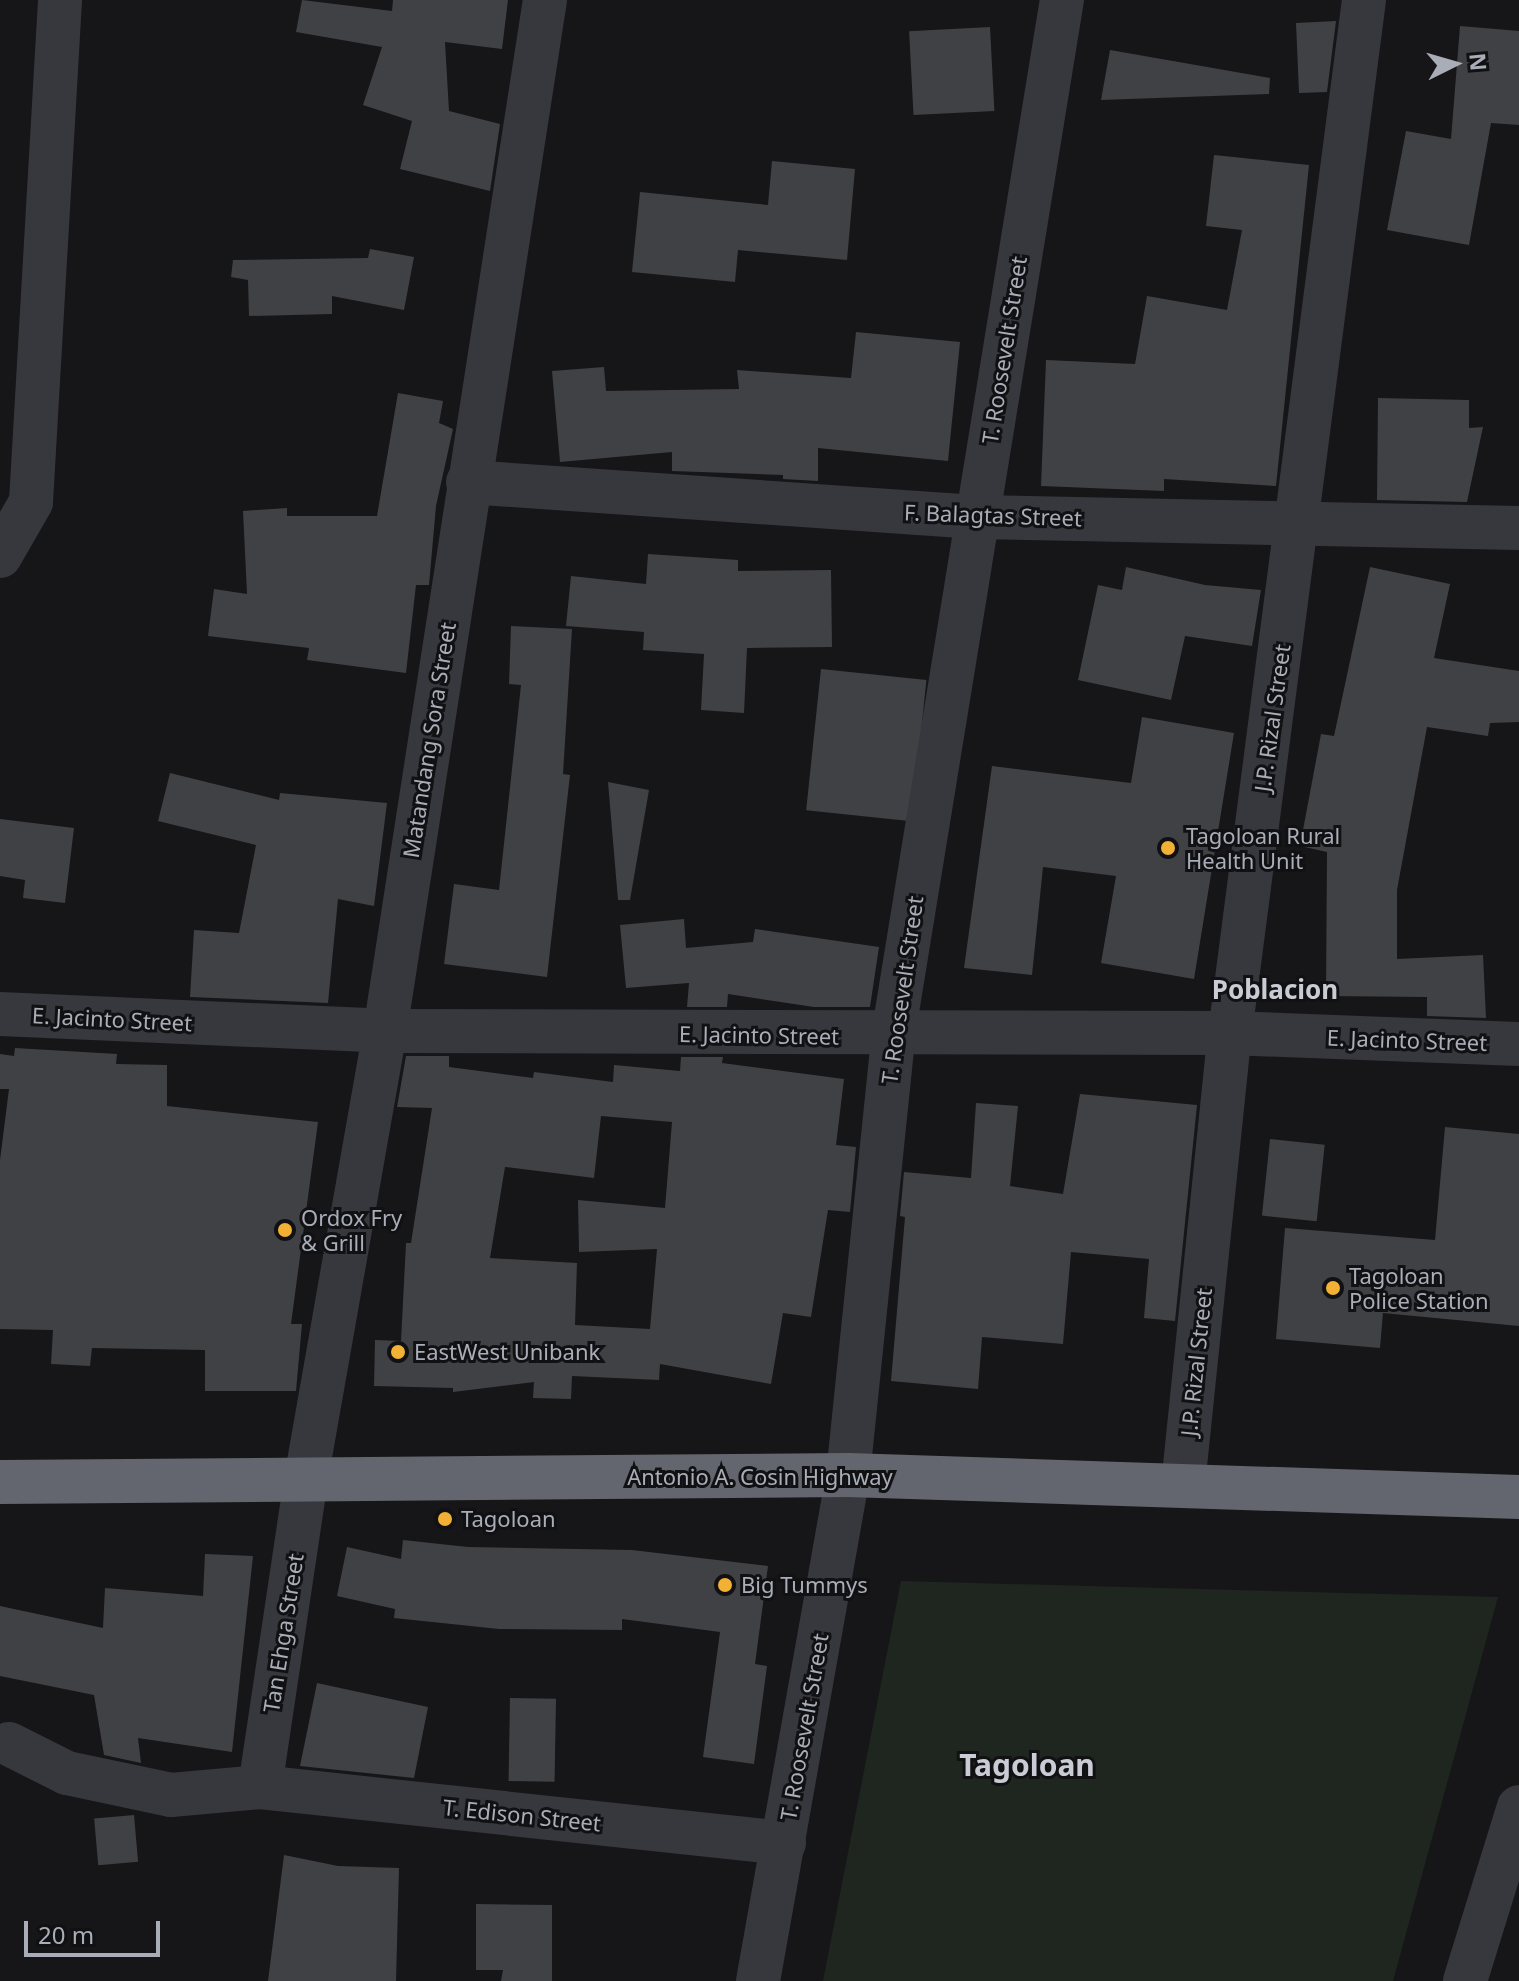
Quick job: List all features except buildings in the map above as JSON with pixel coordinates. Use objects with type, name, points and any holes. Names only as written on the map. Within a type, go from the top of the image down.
[{"type":"highway","name":"Antonio A. Cosin Highway","points":[[0,1482],[848,1475],[1519,1497]]},
{"type":"street","points":[[0,556],[31,502],[60,0]]},
{"type":"street","name":"Matandang Sora Street","points":[[306,1479],[385,1031],[545,0]]},
{"type":"street","name":"T. Roosevelt Street","points":[[758,1981],[848,1475],[893,1036],[1062,0]]},
{"type":"street","name":"J.P. Rizal Street","points":[[1183,1485],[1230,1033],[1364,0]]},
{"type":"street","name":"F. Balagtas Street","points":[[468,482],[976,517],[1519,528]]},
{"type":"street","name":"E. Jacinto Street","points":[[0,1014],[385,1031],[893,1036],[1230,1033],[1519,1044]]},
{"type":"street","name":"Tan Ehga Street","points":[[260,1787],[306,1479]]},
{"type":"street","name":"T. Edison Street","points":[[9,1744],[67,1773],[171,1795],[260,1787],[784,1843]]},
{"type":"street","points":[[1465,1981],[1519,1807]]},
{"type":"shaded area","points":[[901,1581],[1498,1597],[1393,1981],[823,1981]]},
{"type":"place","name":"Tagoloan Rural Health Unit","points":[[1168,848]]},
{"type":"place","name":"Ordox Fry & Grill","points":[[285,1230]]},
{"type":"place","name":"Tagoloan Police Station","points":[[1333,1288]]},
{"type":"place","name":"EastWest Unibank","points":[[398,1352]]},
{"type":"place","name":"Tagoloan","points":[[445,1519]]},
{"type":"place","name":"Big Tummys","points":[[725,1585]]},
{"type":"district","name":"Poblacion","points":[[1275,990]]},
{"type":"district","name":"Tagoloan","points":[[1027,1765]]}]
